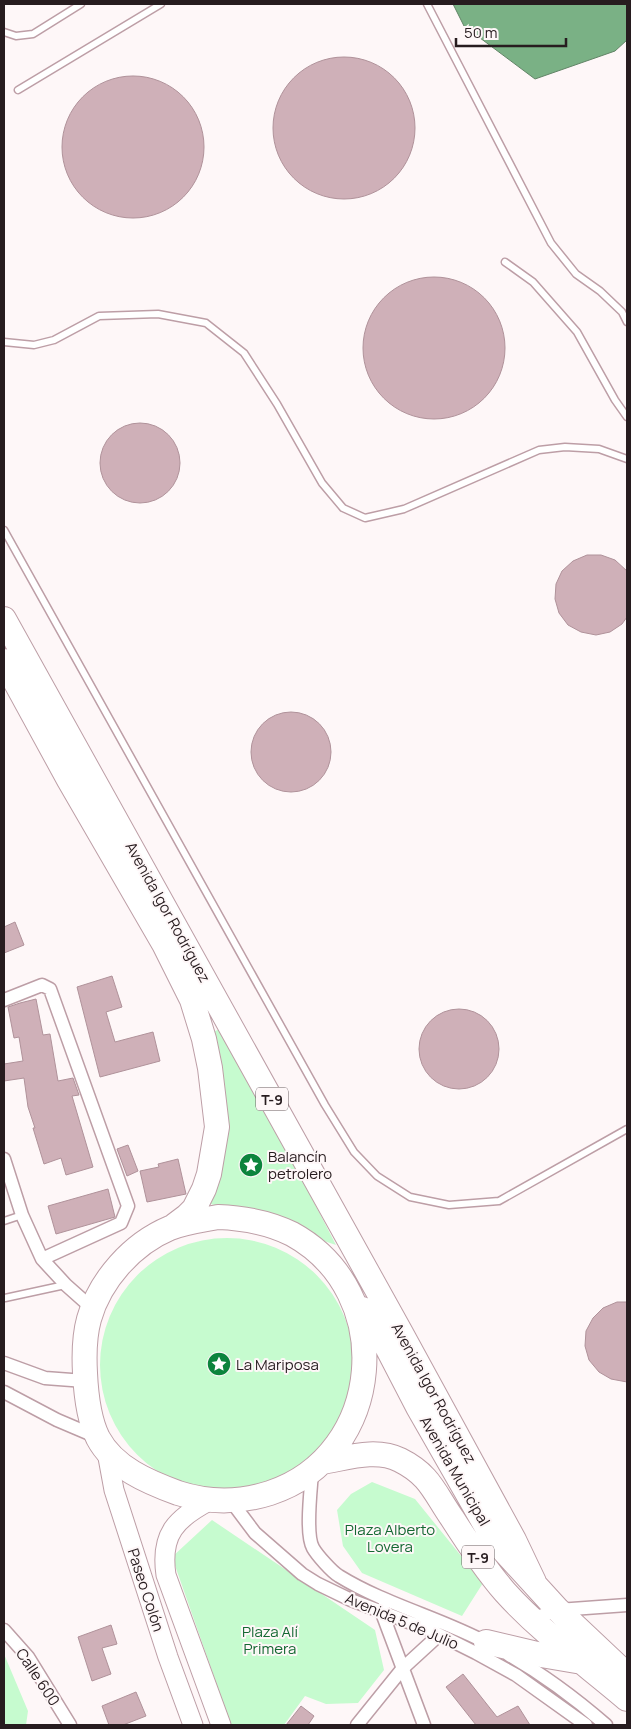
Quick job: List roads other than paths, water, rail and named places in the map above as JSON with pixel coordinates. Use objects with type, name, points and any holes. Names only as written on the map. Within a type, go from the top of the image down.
[{"type":"highway","name":"Avenida Igor Rodríguez","points":[[4,618],[331,1206],[495,1505],[534,1582]]},
{"type":"highway","name":"Avenida Igor Rodríguez","points":[[4,661],[69,780],[173,960],[192,1000],[204,1039],[214,1095],[217,1127],[209,1174],[194,1209],[169,1229]]},
{"type":"highway","name":"Avenida Igor Rodríguez","points":[[331,1206],[345,1257],[348,1290]]},
{"type":"highway","name":"T-9","points":[[218,1217],[244,1218],[268,1224],[292,1234],[313,1248],[331,1266],[348,1290],[359,1316],[365,1342],[364,1377],[361,1394],[352,1419],[339,1442],[317,1467],[280,1489],[256,1497],[221,1501],[190,1497],[150,1483],[131,1471],[102,1445],[89,1410],[85,1381],[84,1351],[88,1322],[92,1309],[110,1276],[127,1257],[146,1241],[169,1229],[193,1221],[218,1217]]},
{"type":"highway","name":"Avenida Municipal","points":[[348,1290],[376,1326],[418,1407],[494,1540],[558,1610],[627,1675]]},
{"type":"highway","name":"Avenida Municipal","points":[[317,1467],[374,1453],[398,1459],[422,1473],[484,1567],[506,1593],[531,1619],[627,1700]]},
{"type":"highway","points":[[486,1642],[526,1652],[583,1662]]},
{"type":"street","points":[[4,1000],[42,985],[50,989],[128,1206],[121,1223],[42,1259]]},
{"type":"street","points":[[4,1159],[22,1215],[42,1259],[92,1309]]},
{"type":"street","points":[[4,1363],[45,1378],[85,1381]]},
{"type":"street","points":[[4,1392],[102,1445]]},
{"type":"street","name":"Paseo Colón","points":[[102,1445],[114,1490],[168,1657],[193,1725]]},
{"type":"street","name":"Avenida 5 de Julio","points":[[317,1467],[308,1519],[312,1547],[337,1575],[386,1599],[486,1642],[529,1666],[577,1700],[606,1725]]},
{"type":"street","name":"Avenida 5 de Julio","points":[[221,1501],[302,1574],[318,1584],[382,1613],[439,1635],[516,1675],[586,1725]]},
{"type":"street","name":"Paseo Colón","points":[[221,1501],[192,1511],[176,1524],[167,1541],[164,1563],[166,1575],[221,1725]]},
{"type":"street","points":[[386,1599],[382,1613],[424,1725]]},
{"type":"street","points":[[531,1619],[558,1610],[627,1605]]},
{"type":"street","name":"Calle 600","points":[[4,1630],[28,1657],[70,1725]]},
{"type":"street","points":[[357,1725],[403,1668],[439,1635]]},
{"type":"lane","points":[[4,32],[16,36],[33,34],[81,4]]},
{"type":"lane","points":[[18,90],[161,4]]},
{"type":"lane","points":[[427,4],[551,243],[576,274],[600,291],[622,312],[627,322]]},
{"type":"lane","points":[[505,262],[532,282],[578,332],[615,400],[627,417]]},
{"type":"lane","points":[[4,342],[34,345],[54,340],[99,316],[158,314],[206,323],[244,353],[277,404],[322,483],[343,508],[365,518],[404,509],[539,450],[565,447],[599,449],[627,460]]},
{"type":"lane","points":[[4,530],[325,1105],[354,1152],[377,1176],[410,1197],[449,1205],[499,1201],[627,1129]]},
{"type":"lane","points":[[4,1221],[22,1215]]},
{"type":"lane","points":[[5,1298],[66,1285]]},
{"type":"place","name":"Balancín petrolero","points":[[251,1165]]},
{"type":"place","name":"La Mariposa","points":[[219,1364]]},
{"type":"park label","name":"Plaza Alberto Lovera","points":[[390,1538]]},
{"type":"park label","name":"Plaza Alí Primera","points":[[270,1640]]}]
